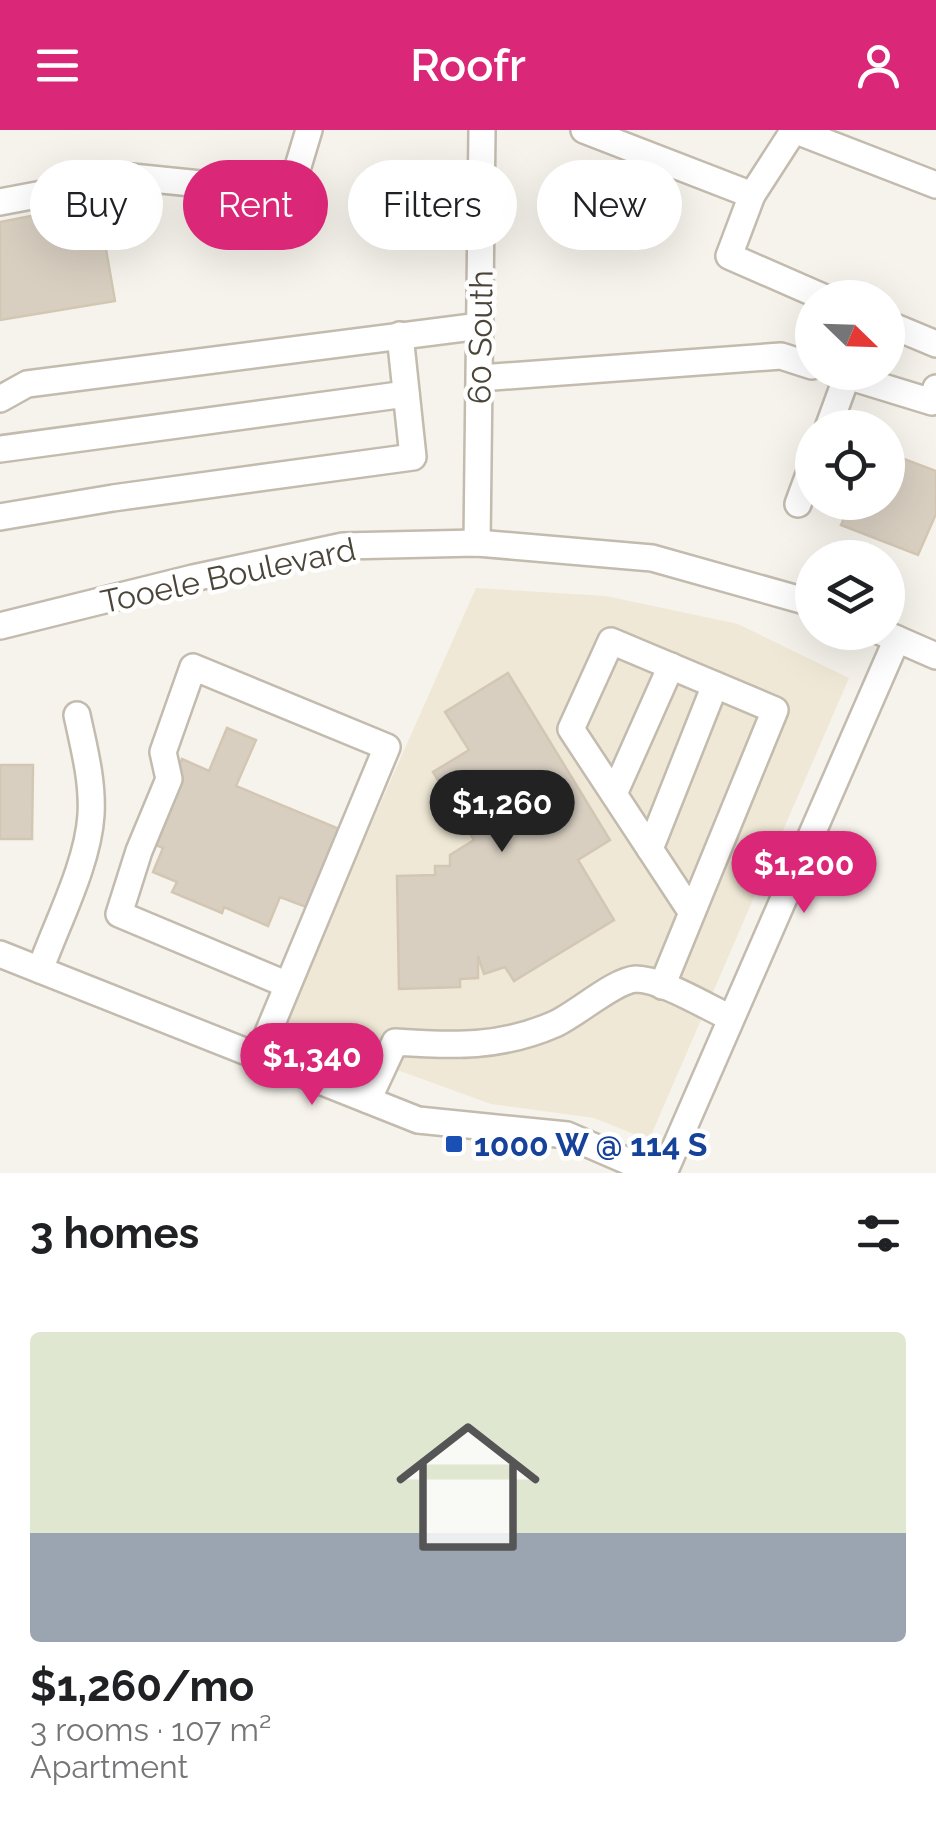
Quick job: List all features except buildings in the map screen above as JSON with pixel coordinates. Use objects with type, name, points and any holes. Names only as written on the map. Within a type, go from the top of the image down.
[{"type":"street","points":[[0,202],[132,178],[290,193],[309,130]]},
{"type":"street","name":"60 South","points":[[477,543],[482,130]]},
{"type":"street","points":[[584,130],[752,195]]},
{"type":"street","points":[[795,285],[729,256],[752,195],[794,130],[936,185]]},
{"type":"street","points":[[0,399],[27,384],[480,326]]},
{"type":"street","points":[[905,331],[936,344]]},
{"type":"street","points":[[0,517],[413,457],[400,335]]},
{"type":"street","points":[[480,378],[781,356],[795,361]]},
{"type":"street","points":[[893,390],[932,402],[936,388]]},
{"type":"street","points":[[0,449],[406,394]]},
{"type":"street","name":"Tooele Boulevard","points":[[0,626],[343,546],[477,543],[652,558],[795,598]]},
{"type":"street","points":[[662,986],[692,913],[775,710],[611,640],[571,729],[692,913]]},
{"type":"street","points":[[905,643],[936,656]]},
{"type":"street","points":[[664,1173],[883,650]]},
{"type":"street","points":[[258,1056],[288,985],[386,746],[193,666],[163,752],[169,779],[139,850],[119,914],[288,985]]},
{"type":"street","points":[[614,794],[671,666]]},
{"type":"street","points":[[650,849],[715,685]]},
{"type":"street","points":[[40,970],[91,819],[91,786],[78,715]]},
{"type":"street","points":[[0,954],[418,1120],[567,1135],[655,1173]]},
{"type":"street","points":[[368,1100],[395,1042],[456,1046],[511,1040],[559,1022],[632,979],[662,986],[729,1017]]},
{"type":"shaded area","points":[[476,588],[606,596],[738,624],[849,678],[649,1140],[594,1118],[491,1104],[281,1028]]},
{"type":"place","name":"1000 W @ 114 S","points":[[454,1144]]}]
